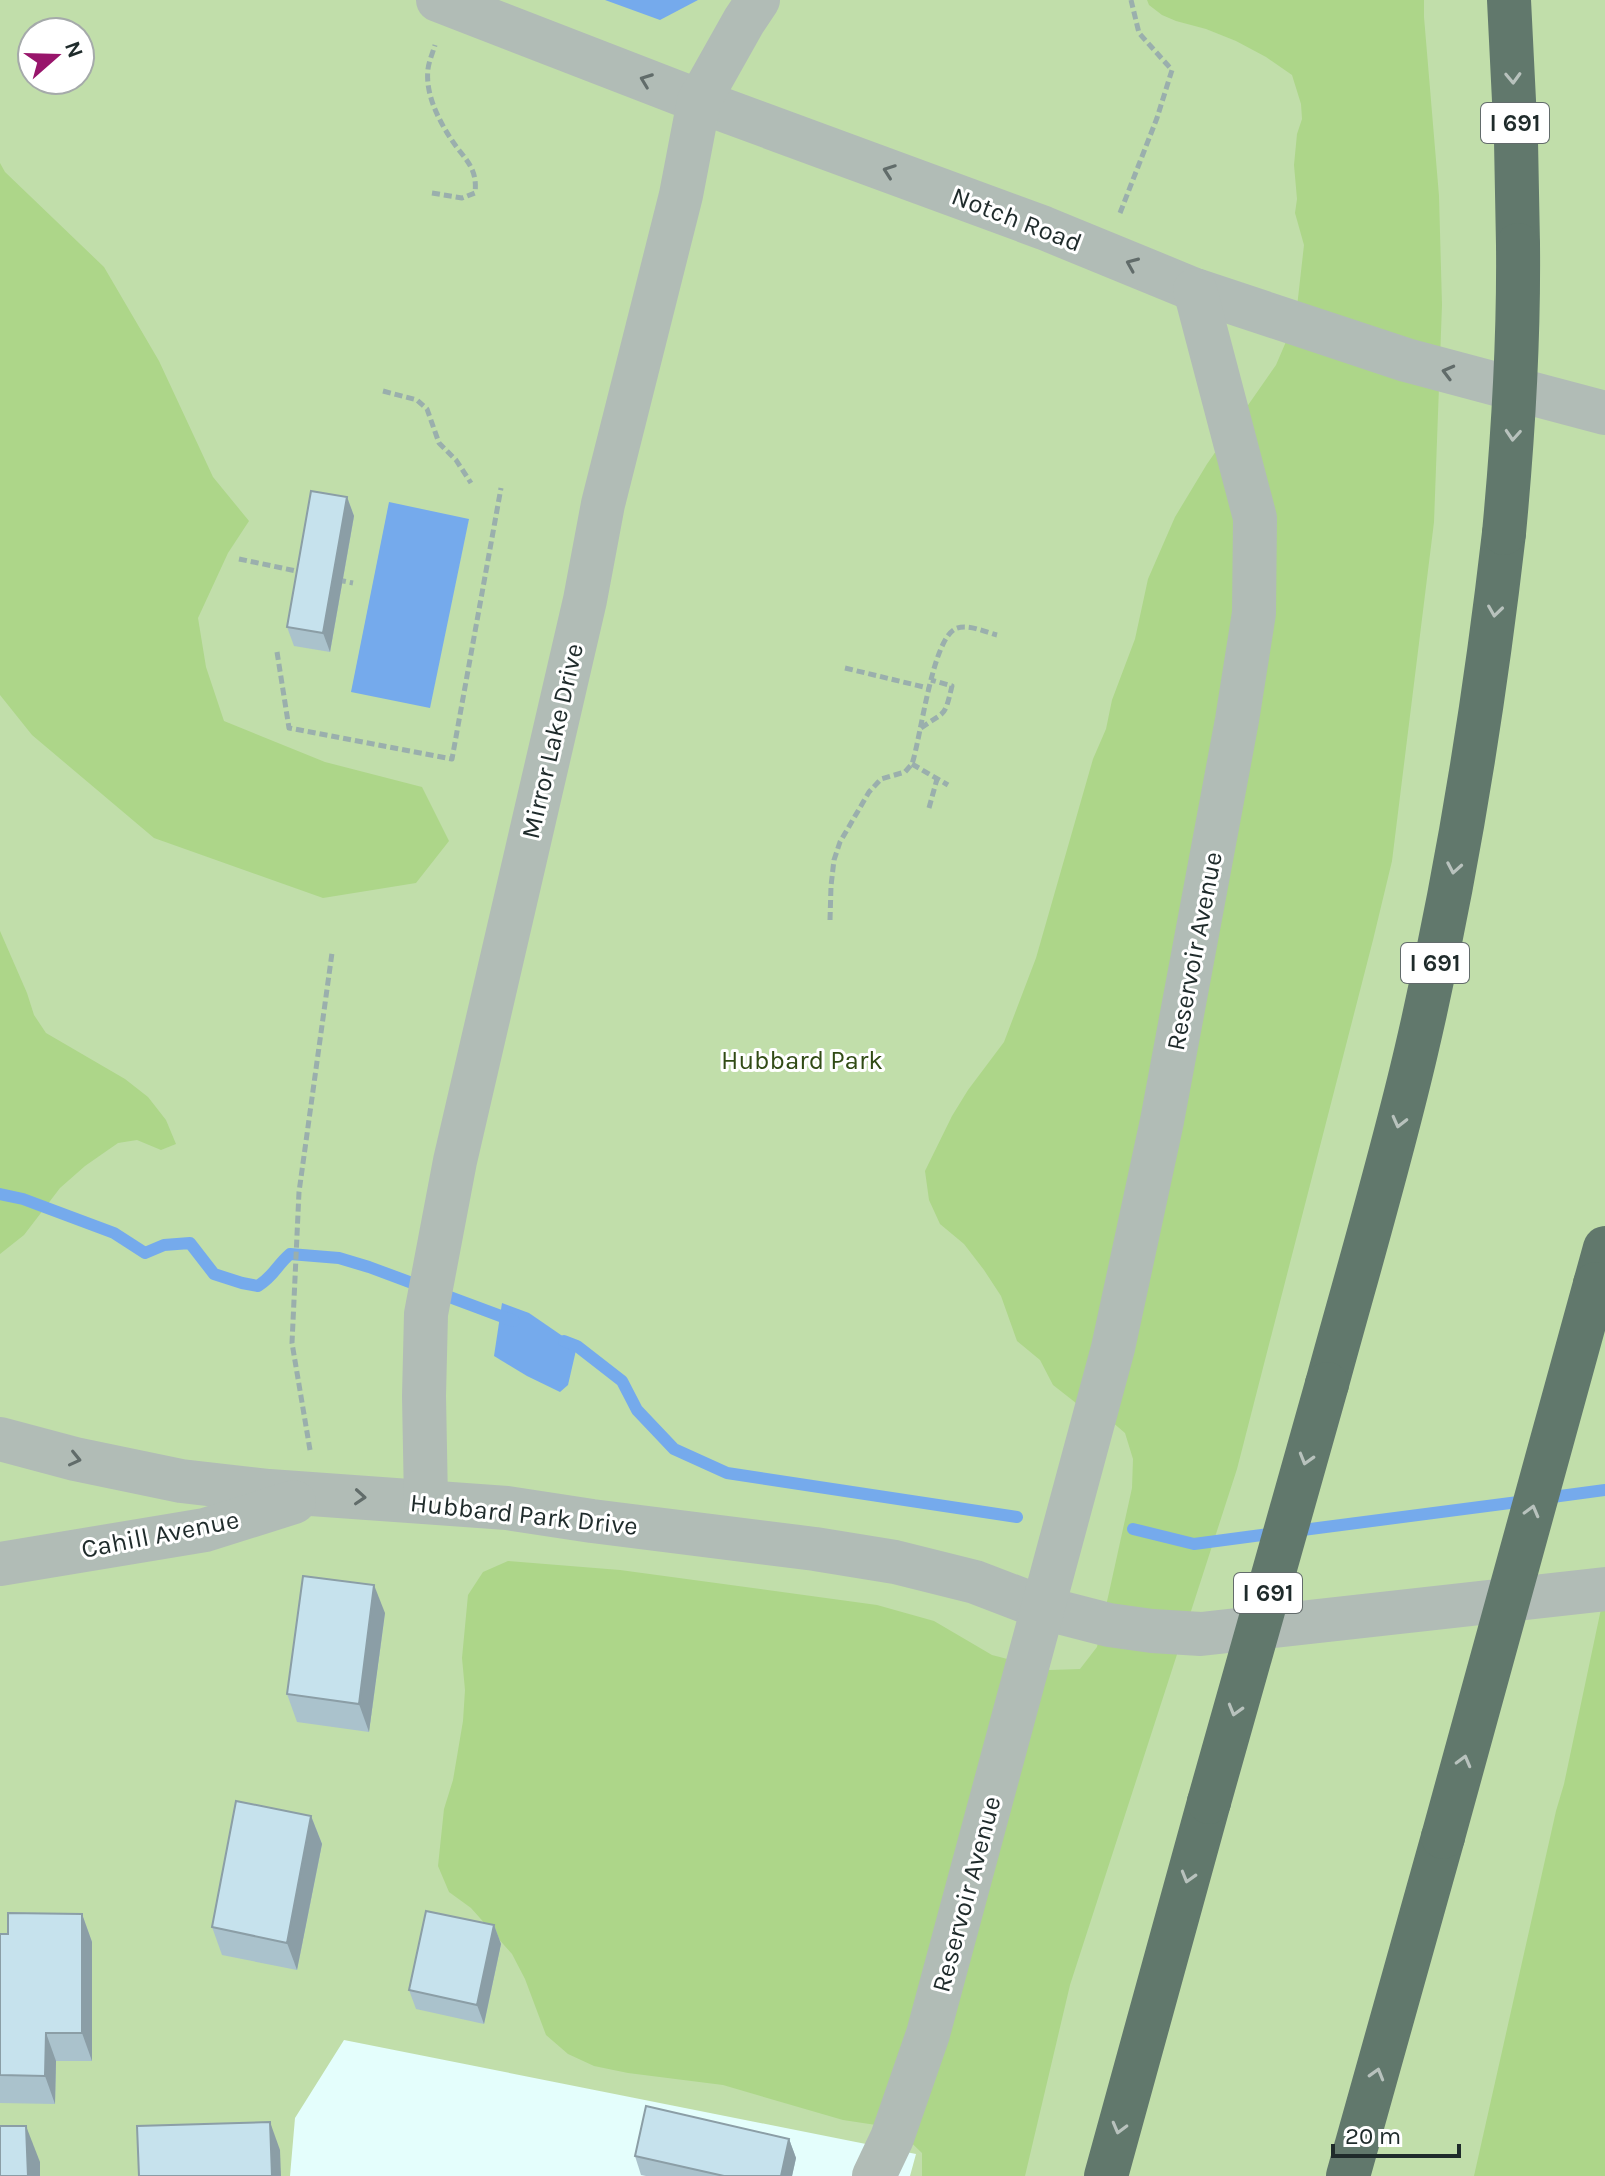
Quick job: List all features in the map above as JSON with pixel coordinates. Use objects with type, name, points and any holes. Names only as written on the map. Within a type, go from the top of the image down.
[{"type":"highway","name":"I 691","points":[[1106,2176],[1396,1133],[1442,934],[1479,720],[1504,533],[1514,418],[1518,245],[1509,0]]},
{"type":"highway","points":[[1348,2176],[1600,1266]]},
{"type":"street","name":"Mirror Lake Drive","points":[[426,1502],[426,1314],[442,1224],[585,600],[603,504],[681,195],[699,101],[758,0]]},
{"type":"street","name":"Notch Road","points":[[443,2],[699,101],[1044,228],[1195,290],[1406,360],[1605,413]]},
{"type":"street","name":"Reservoir Avenue","points":[[874,2176],[892,2138],[928,2034],[1113,1348],[1159,1136],[1234,735],[1254,613],[1255,518],[1195,290]]},
{"type":"street","name":"Hubbard Park Drive","points":[[0,1439],[75,1459],[181,1481],[269,1491],[507,1508],[800,1546],[975,1582],[1043,1608]]},
{"type":"street","name":"Cahill Avenue","points":[[0,1564],[205,1530],[318,1494]]},
{"type":"street","points":[[1043,1608],[1109,1625],[1201,1634],[1605,1589]]},
{"type":"path","points":[[1105,253],[1157,118],[1172,70],[1139,33],[1131,0]]},
{"type":"path","points":[[432,193],[462,198],[475,193],[477,178],[450,138],[431,100],[428,69],[443,2]]},
{"type":"path","points":[[383,391],[417,400],[427,409],[439,443],[456,460],[471,483]]},
{"type":"path","points":[[277,652],[289,728],[452,759],[501,488]]},
{"type":"path","points":[[239,559],[311,574]]},
{"type":"path","points":[[325,577],[353,583]]},
{"type":"path","points":[[830,920],[834,860],[840,842],[869,792],[881,779],[905,772],[912,764],[928,688],[947,635],[964,626],[997,635]]},
{"type":"path","points":[[845,668],[928,688]]},
{"type":"path","points":[[921,728],[946,711],[952,686],[931,680]]},
{"type":"path","points":[[912,764],[948,785]]},
{"type":"path","points":[[929,808],[937,779]]},
{"type":"path","points":[[318,1494],[292,1343],[299,1192],[332,953]]},
{"type":"green space","name":"Hubbard Park","points":[[0,0],[1605,0],[1605,2176],[910,2176],[916,2154],[344,2040],[295,2118],[290,2176],[0,2176]]},
{"type":"green space","points":[[1147,0],[1424,0],[1439,196],[1442,305],[1434,522],[1392,861],[1373,940],[1237,1469],[1070,1985],[1025,2176],[922,2176],[922,2153],[896,2128],[843,2120],[723,2085],[594,2066],[568,2054],[546,2035],[512,1954],[471,1908],[449,1892],[438,1866],[444,1809],[453,1780],[463,1721],[465,1690],[462,1658],[468,1595],[483,1572],[508,1561],[620,1570],[877,1605],[934,1621],[992,1655],[1050,1670],[1080,1669],[1097,1647],[1132,1488],[1133,1459],[1125,1433],[1104,1415],[1076,1403],[1053,1385],[1040,1360],[1017,1341],[1001,1296],[984,1270],[964,1244],[940,1224],[929,1200],[925,1171],[952,1116],[1004,1042],[1036,958],[1093,759],[1135,639],[1148,579],[1175,517],[1207,464],[1276,365],[1297,307],[1304,245],[1295,213],[1294,165],[1302,119],[1292,75],[1236,41],[1162,15]]},
{"type":"green space","points":[[0,163],[5,172],[104,267],[159,361],[213,477],[249,521],[228,553],[198,618],[206,667],[224,721],[325,762],[422,787],[449,841],[416,883],[323,898],[154,838],[32,735],[0,695]]},
{"type":"green space","points":[[0,931],[34,1015],[46,1033],[125,1079],[148,1097],[166,1120],[176,1144],[161,1150],[137,1140],[118,1143],[60,1188],[24,1235],[0,1254]]},
{"type":"green space","points":[[1605,1590],[1605,2176],[1474,2176],[1564,1784]]},
{"type":"water","points":[[605,0],[698,0],[660,20]]},
{"type":"water","points":[[389,502],[469,519],[430,708],[351,692]]},
{"type":"water","points":[[502,1303],[529,1313],[577,1346],[568,1385],[560,1392],[494,1356]]},
{"type":"building","points":[[311,491],[347,497],[323,633],[287,627]]},
{"type":"building","points":[[303,1576],[374,1585],[359,1704],[287,1694]]},
{"type":"building","points":[[236,1801],[311,1816],[287,1943],[212,1927]]},
{"type":"building","points":[[426,1911],[494,1925],[477,2005],[409,1990]]},
{"type":"building","points":[[8,1913],[82,1914],[82,2033],[46,2033],[45,2076],[0,2075],[0,1934],[8,1934]]},
{"type":"building","points":[[646,2106],[789,2139],[781,2176],[724,2176],[635,2156]]},
{"type":"building","points":[[270,2122],[272,2176],[139,2176],[137,2126]]},
{"type":"building","points":[[0,2126],[26,2126],[28,2176],[0,2176]]},
{"type":"waterway","points":[[0,1194],[23,1199],[114,1233],[145,1253],[164,1245],[190,1243],[214,1274],[242,1283],[258,1286],[290,1254],[339,1258],[514,1321]]},
{"type":"waterway","points":[[564,1341],[577,1346],[622,1381],[637,1410],[674,1449],[727,1473],[1017,1517]]},
{"type":"waterway","points":[[1545,1498],[1605,1490]]},
{"type":"waterway","points":[[1295,1531],[1526,1501]]},
{"type":"waterway","points":[[1133,1529],[1194,1544],[1277,1533]]}]
